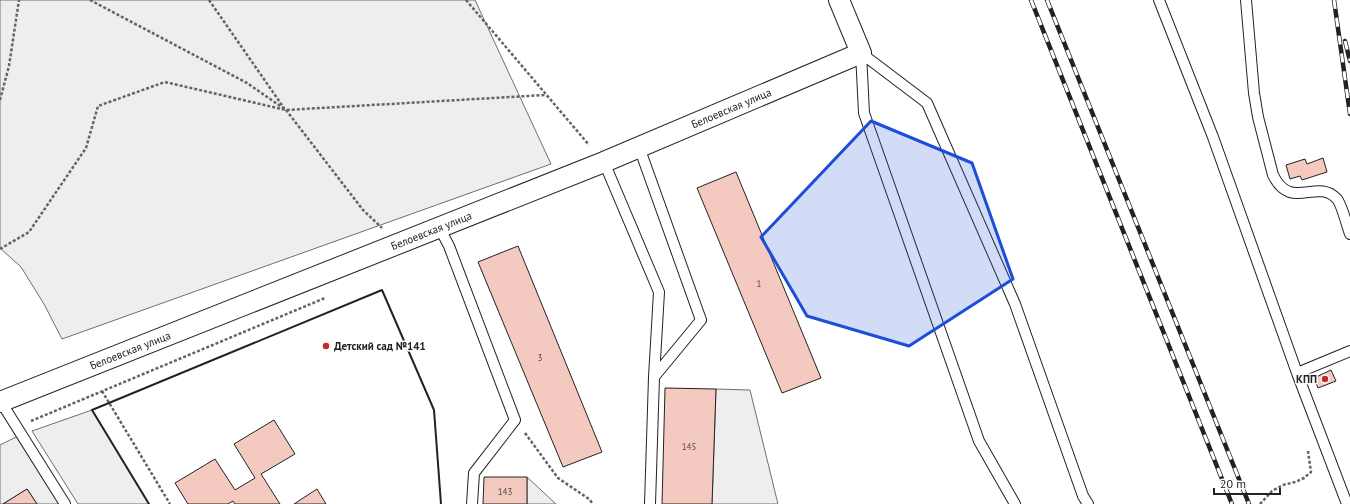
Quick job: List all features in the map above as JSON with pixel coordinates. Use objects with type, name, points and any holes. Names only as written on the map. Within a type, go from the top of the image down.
[{"type":"street","points":[[839,0],[861,53]]},
{"type":"street","name":"Белоевская улица","points":[[1,402],[604,162],[861,53]]},
{"type":"lane","points":[[1158,0],[1213,137],[1297,373],[1347,504]]},
{"type":"lane","points":[[1246,0],[1254,92],[1260,125],[1273,175],[1283,189],[1290,193],[1324,192],[1332,195],[1338,201],[1350,234]]},
{"type":"lane","points":[[861,53],[864,113],[979,441],[1010,501]]},
{"type":"lane","points":[[861,53],[927,103],[1015,304],[1083,496],[1088,504]]},
{"type":"lane","points":[[640,147],[701,320],[654,378]]},
{"type":"lane","points":[[604,162],[659,292],[654,378],[650,504]]},
{"type":"lane","points":[[439,227],[450,246],[515,420],[474,473],[472,504]]},
{"type":"lane","points":[[1297,373],[1350,351]]},
{"type":"lane","points":[[1,402],[65,504]]},
{"type":"path","points":[[0,100],[9,66],[19,0]]},
{"type":"path","points":[[90,0],[247,83],[286,110]]},
{"type":"path","points":[[210,0],[286,110],[363,210],[397,244]]},
{"type":"path","points":[[466,0],[545,95],[604,162]]},
{"type":"path","points":[[0,249],[29,232],[86,148],[98,106],[165,82],[286,110],[545,95]]},
{"type":"path","points":[[17,427],[326,297]]},
{"type":"path","points":[[102,391],[170,504]]},
{"type":"path","points":[[515,420],[558,478],[590,499],[593,504]]},
{"type":"path","points":[[1260,504],[1272,491],[1283,485],[1304,478],[1311,472],[1308,449]]},
{"type":"highlighted area","points":[[871,121],[972,163],[1013,279],[909,346],[807,316],[761,237]]},
{"type":"shaded area","points":[[0,0],[475,0],[551,164],[62,339],[44,304],[21,267],[0,248]]},
{"type":"shaded area","points":[[716,389],[750,390],[778,504],[712,504]]},
{"type":"shaded area","points":[[92,410],[149,504],[78,504],[32,431]]},
{"type":"shaded area","points":[[18,436],[60,504],[37,504],[27,489],[3,504],[0,504],[0,445]]},
{"type":"shaded area","points":[[527,477],[556,504],[527,504]]},
{"type":"building","points":[[1323,158],[1327,172],[1302,180],[1300,176],[1290,179],[1286,165],[1305,159],[1307,164]]},
{"type":"building","points":[[736,172],[821,378],[782,393],[697,188]]},
{"type":"building","points":[[518,246],[602,452],[563,467],[478,262]]},
{"type":"building","name":"КПП","points":[[1331,370],[1336,381],[1318,388],[1314,378]]},
{"type":"building","points":[[665,388],[716,389],[712,504],[662,504]]},
{"type":"building","points":[[274,420],[295,454],[261,474],[280,504],[235,504],[233,501],[228,504],[188,504],[175,483],[215,459],[235,490],[255,478],[234,444]]},
{"type":"building","points":[[484,477],[527,477],[527,504],[483,504]]},
{"type":"building","points":[[27,489],[37,504],[3,504]]},
{"type":"building","points":[[317,489],[326,504],[294,504]]},
{"type":"railway","points":[[1031,0],[1232,504]]},
{"type":"railway","points":[[1047,0],[1249,504]]},
{"type":"railway","points":[[1334,0],[1350,114]]},
{"type":"railway","points":[[1345,41],[1350,61]]},
{"type":"wall","points":[[149,504],[92,410],[382,290],[434,410],[441,504]]},
{"type":"place","name":"Детский сад №141","points":[[326,346]]},
{"type":"place","name":"КПП","points":[[1325,379]]}]
